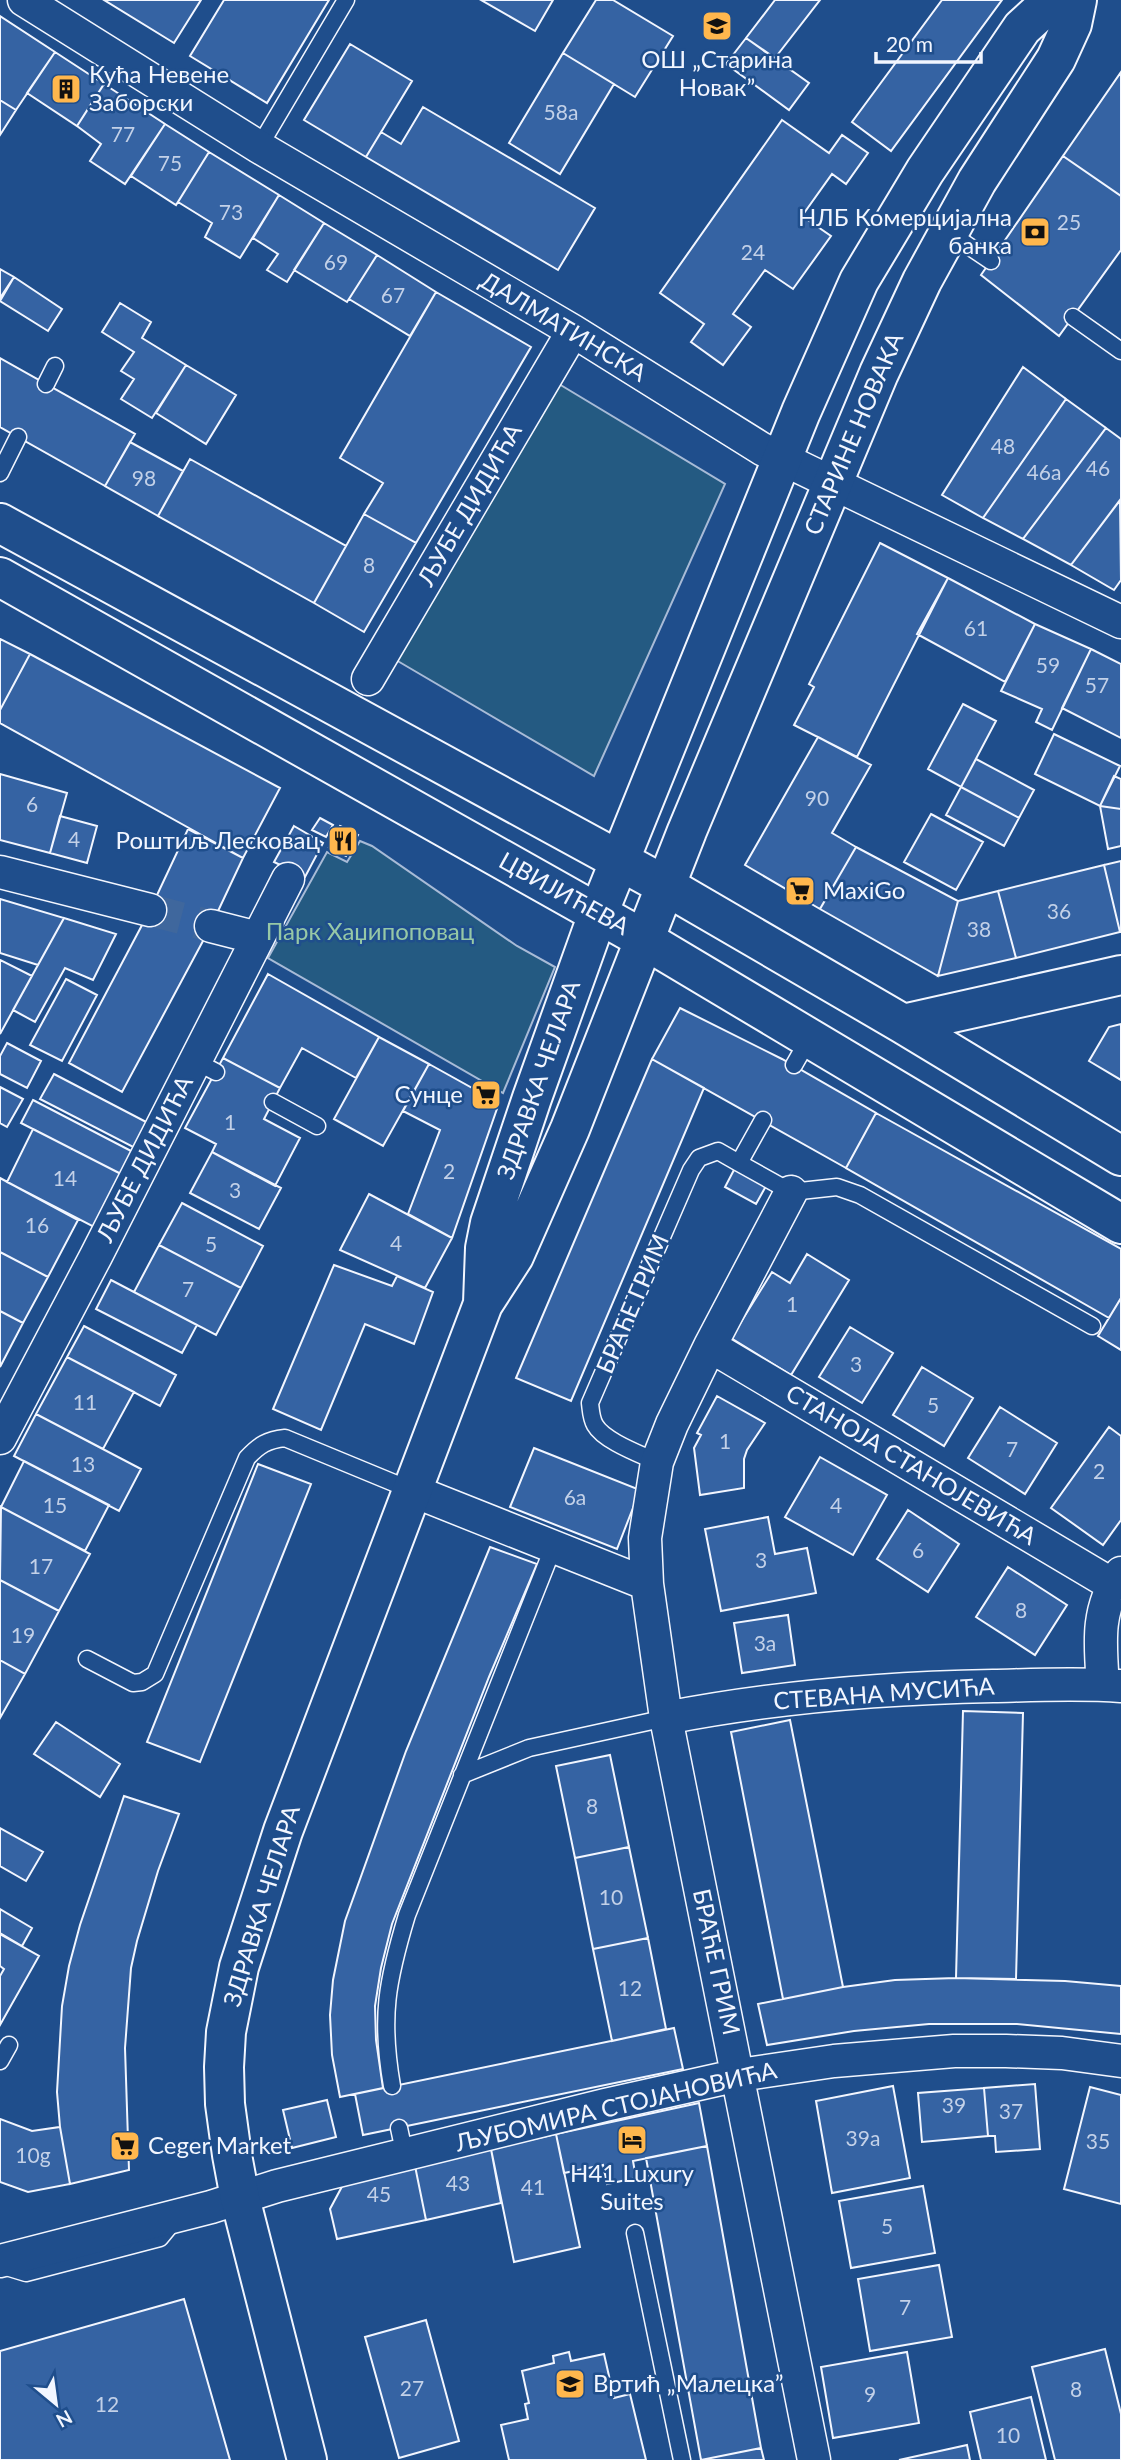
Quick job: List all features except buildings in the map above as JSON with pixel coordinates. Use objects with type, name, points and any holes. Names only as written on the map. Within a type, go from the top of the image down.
[{"type":"main road","points":[[619,861],[781,459],[859,281],[925,171],[1023,28],[1045,7],[1058,0]]},
{"type":"main road","name":"СТАРИНЕ НОВАКА","points":[[666,887],[832,483],[922,281],[977,181],[1056,60],[1072,24],[1077,0]]},
{"type":"main road","points":[[0,523],[666,887],[903,1024],[1121,1156]]},
{"type":"main road","name":"ЦВИЈИЋЕВА","points":[[0,577],[645,940],[802,1051],[1121,1224]]},
{"type":"main road","name":"ЗДРАВКА ЧЕЛАРА","points":[[483,1304],[485,1248],[490,1223],[532,1098],[619,861]]},
{"type":"main road","name":"ЗДРАВКА ЧЕЛАРА","points":[[307,2460],[240,2198],[226,2122],[224,2067],[231,1999],[282,1831],[483,1304],[524,1236],[666,887]]},
{"type":"main road","points":[[903,1024],[1121,975]]},
{"type":"street","name":"ДАЛМАТИНСКА","points":[[24,0],[259,147],[573,331],[781,459],[1121,622]]},
{"type":"street","name":"ЉУБЕ ДИДИЋА","points":[[368,679],[573,331]]},
{"type":"street","points":[[0,872],[150,910]]},
{"type":"street","name":"ЉУБЕ ДИДИЋА","points":[[0,1438],[205,1066],[258,938],[288,879]]},
{"type":"street","points":[[211,926],[258,938]]},
{"type":"street","name":"БРАЋЕ ГРИМ","points":[[791,1192],[685,1394],[657,1462],[645,1538],[647,1584],[666,1718],[814,2460]]},
{"type":"street","name":"СТАНОЈА СТАНОЈЕВИЋА","points":[[709,1346],[1117,1579]]},
{"type":"street","points":[[411,1490],[647,1584]]},
{"type":"street","name":"СТЕВАНА МУСИЋА","points":[[666,1718],[788,1698],[851,1692],[941,1687],[1112,1685],[1102,1615],[1117,1579]]},
{"type":"street","name":"ЉУБОМИРА СТОЈАНОВИЋА","points":[[0,2263],[240,2198],[402,2142],[605,2105],[739,2075],[834,2062],[954,2052],[1062,2053],[1121,2061]]},
{"type":"lane","points":[[259,147],[346,0]]},
{"type":"lane","points":[[949,233],[991,261]]},
{"type":"lane","points":[[1073,317],[1121,351]]},
{"type":"lane","points":[[46,384],[55,366]]},
{"type":"lane","points":[[0,473],[18,437]]},
{"type":"lane","points":[[273,1102],[317,1126]]},
{"type":"lane","points":[[738,1163],[763,1121]]},
{"type":"lane","name":"БРАЋЕ ГРИМ","points":[[657,1462],[596,1428],[591,1417],[590,1403],[691,1170],[699,1158],[718,1152],[791,1192]]},
{"type":"lane","points":[[791,1192],[837,1187],[860,1195],[1092,1326]]},
{"type":"lane","points":[[87,1659],[133,1683],[142,1682],[155,1674],[247,1458],[259,1445],[285,1437],[411,1490]]},
{"type":"lane","points":[[392,2086],[385,2046],[386,2006],[392,1965],[407,1915],[553,1548]]},
{"type":"lane","points":[[462,1775],[529,1748],[666,1718]]},
{"type":"lane","points":[[0,2061],[9,2045]]},
{"type":"lane","points":[[635,2233],[682,2460]]},
{"type":"green space","points":[[539,372],[725,484],[594,776],[384,653]]},
{"type":"green space","name":"Парк Хаџипоповац","points":[[360,841],[372,846],[517,946],[555,967],[503,1093],[268,958],[327,852],[347,862]]},
{"type":"tunnel","points":[[150,910],[211,926]]},
{"type":"place","name":"ОШ „Старина Новак”","points":[[717,26]]},
{"type":"place","name":"Кућа Невене Заборски","points":[[66,89]]},
{"type":"place","name":"НЛБ Комерцијална банка","points":[[1035,232]]},
{"type":"place","name":"Роштиљ Лесковац","points":[[343,841]]},
{"type":"place","name":"MaxiGo","points":[[800,891]]},
{"type":"place","name":"Сунце","points":[[486,1095]]},
{"type":"place","name":"H41 Luxury Suites","points":[[632,2140]]},
{"type":"place","name":"Ceger Market","points":[[125,2146]]},
{"type":"place","name":"Вртић „Малецка”","points":[[570,2384]]}]
